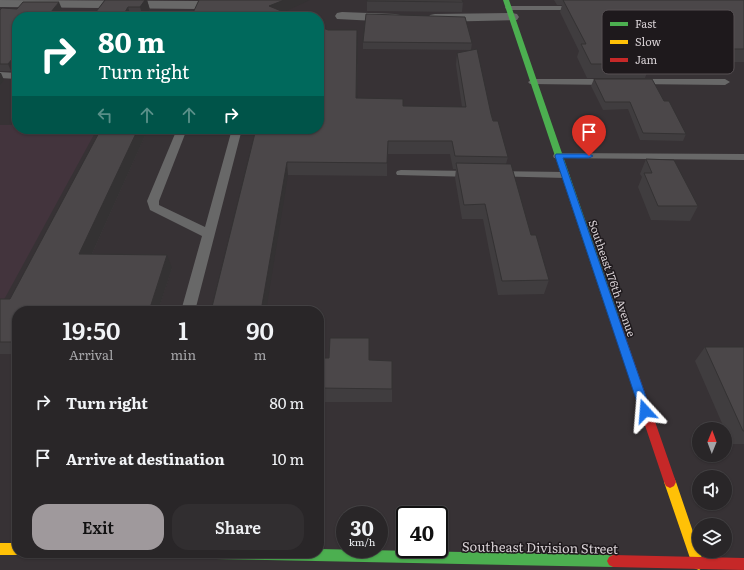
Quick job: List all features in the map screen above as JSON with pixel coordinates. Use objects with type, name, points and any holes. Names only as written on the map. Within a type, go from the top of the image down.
[{"type":"street","points":[[0,3],[198,6]]},
{"type":"street","points":[[424,18],[485,19],[509,8]]},
{"type":"street","name":"Southeast 176th Avenue","points":[[509,8],[558,156],[698,564]]},
{"type":"street","points":[[342,16],[409,18]]},
{"type":"street","points":[[0,549],[12,549]]},
{"type":"street","name":"Southeast Division Street","points":[[288,558],[360,563],[744,564]]},
{"type":"lane","points":[[509,8],[589,8]]},
{"type":"lane","points":[[0,76],[12,76]]},
{"type":"lane","points":[[534,82],[725,82]]},
{"type":"lane","points":[[180,134],[152,201],[154,207],[209,234]]},
{"type":"lane","points":[[189,306],[236,134]]},
{"type":"lane","points":[[558,156],[744,157]]},
{"type":"lane","points":[[401,173],[565,175]]},
{"type":"shaded area","points":[[0,125],[12,125],[12,134],[94,134],[0,307]]},
{"type":"building","points":[[105,0],[145,0],[140,7],[128,7],[125,12],[96,12]]},
{"type":"building","points":[[199,0],[284,0],[269,6],[284,12],[193,12]]},
{"type":"building","points":[[462,0],[463,2],[367,1]]},
{"type":"building","points":[[563,0],[744,0],[744,49],[734,49],[734,10],[602,10],[602,64],[591,64],[581,44],[586,44]]},
{"type":"building","points":[[23,2],[59,2],[51,12],[12,12],[12,59],[8,64],[0,64],[0,10],[2,8],[17,9]]},
{"type":"building","points":[[366,14],[465,17],[472,43],[363,42]]},
{"type":"building","points":[[324,28],[328,30],[357,30],[356,98],[403,99],[403,106],[466,107],[457,53],[477,49],[493,121],[498,121],[508,157],[455,156],[452,141],[388,141],[387,163],[287,162],[262,306],[212,306],[255,134],[324,134]]},
{"type":"building","points":[[594,79],[652,79],[664,101],[669,101],[686,134],[643,133],[630,102],[605,102]]},
{"type":"building","points":[[98,134],[136,134],[79,254],[167,255],[151,306],[12,306],[12,342],[0,342],[0,299],[10,299]]},
{"type":"building","points":[[646,159],[674,160],[698,206],[658,206],[644,173],[652,173]]},
{"type":"building","points":[[456,163],[511,164],[531,235],[536,235],[549,280],[502,281],[485,204],[464,205]]},
{"type":"building","points":[[330,338],[369,338],[369,360],[392,361],[392,389],[324,388],[324,358],[329,358]]},
{"type":"building","points":[[705,347],[744,347],[744,431],[743,431]]},
{"type":"traffic: fast","points":[[506,0],[614,318]]},
{"type":"traffic: fast","points":[[324,555],[613,561]]},
{"type":"traffic: slow","points":[[670,482],[698,564]]},
{"type":"traffic: slow","points":[[0,549],[12,549]]},
{"type":"traffic: jam","points":[[614,318],[670,482]]},
{"type":"traffic: jam","points":[[613,561],[744,564]]},
{"type":"route","points":[[589,156],[558,156],[645,411]]}]
